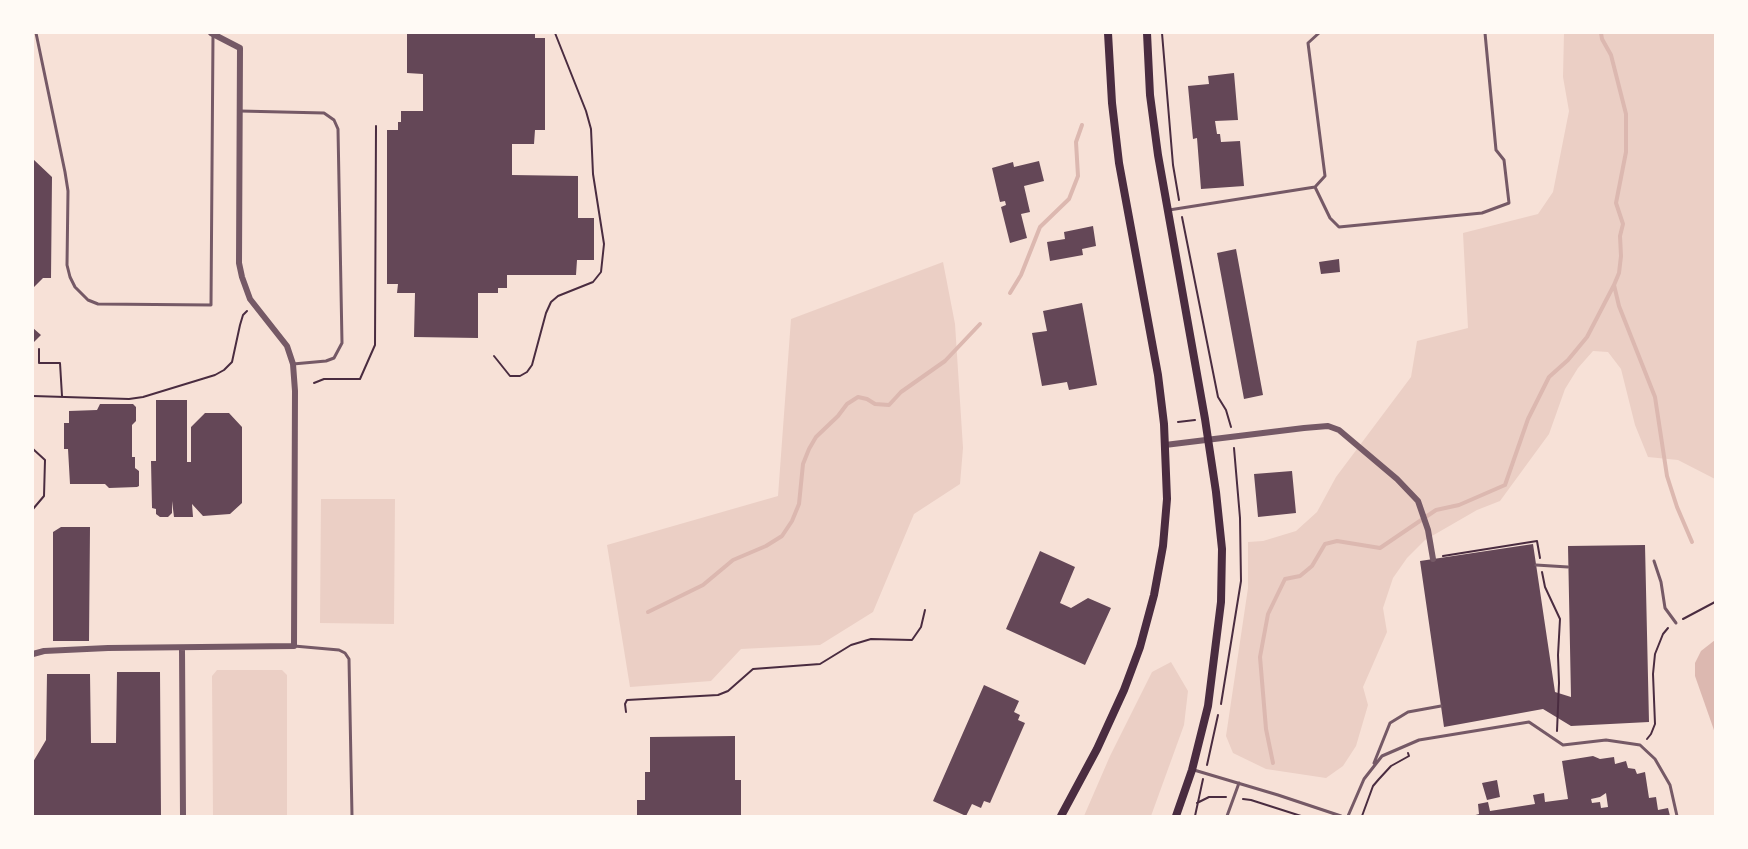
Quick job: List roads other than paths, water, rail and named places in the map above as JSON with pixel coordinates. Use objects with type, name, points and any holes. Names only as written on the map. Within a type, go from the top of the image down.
[{"type":"main road","points":[[1061,816],[1097,748],[1124,690],[1140,647],[1154,595],[1163,546],[1167,499],[1165,445],[1158,375],[1119,163],[1112,103],[1108,33]]},
{"type":"main road","points":[[1147,33],[1150,95],[1208,441],[1222,549],[1221,602],[1208,706],[1192,770],[1176,816]]},
{"type":"street","points":[[33,654],[44,651],[108,648],[294,646],[295,391],[293,364],[287,346],[250,298],[242,277],[239,263],[240,48],[212,34]]},
{"type":"street","points":[[1165,445],[1328,426],[1339,430],[1397,479],[1418,501],[1428,530],[1433,557]]},
{"type":"street","points":[[182,648],[183,816]]},
{"type":"lane","points":[[36,33],[68,191],[68,265],[75,287],[88,300],[98,304],[211,305],[212,34]]},
{"type":"lane","points":[[1168,211],[1316,187],[1325,176],[1308,44],[1319,33]]},
{"type":"lane","points":[[1316,187],[1330,218],[1339,227],[1482,213],[1509,203],[1504,160],[1496,150],[1485,33]]},
{"type":"lane","points":[[239,111],[324,113],[334,120],[338,129],[342,343],[334,358],[326,361],[293,364]]},
{"type":"lane","points":[[1654,561],[1661,582],[1665,608],[1676,623]]},
{"type":"lane","points":[[1536,565],[1569,567]]},
{"type":"lane","points":[[294,646],[339,650],[349,659],[352,816]]},
{"type":"lane","points":[[1372,767],[1390,723],[1408,712],[1441,706]]},
{"type":"lane","points":[[1348,816],[1364,779],[1382,756],[1419,740],[1529,722],[1563,745],[1606,740],[1640,745],[1655,759],[1670,785],[1677,816]]},
{"type":"lane","points":[[1192,770],[1341,816]]},
{"type":"lane","points":[[1227,816],[1239,783]]},
{"type":"waterway","points":[[1601,33],[1611,55],[1626,114],[1626,152],[1616,203],[1623,224],[1620,236],[1621,256],[1619,273],[1614,285],[1619,306],[1655,397],[1667,476],[1692,542]]},
{"type":"waterway","points":[[1010,293],[1021,275],[1040,227],[1069,199],[1078,176],[1076,142],[1082,125]]},
{"type":"waterway","points":[[1273,763],[1266,729],[1260,657],[1268,614],[1285,579],[1300,576],[1312,566],[1325,544],[1337,541],[1380,548],[1436,510],[1459,505],[1505,485],[1528,419],[1549,377],[1568,360],[1587,337],[1614,285]]},
{"type":"waterway","points":[[648,612],[703,585],[733,560],[766,546],[782,536],[799,504],[803,464],[816,437],[847,404],[858,397],[875,404],[889,405],[901,392],[945,361],[980,324]]}]
